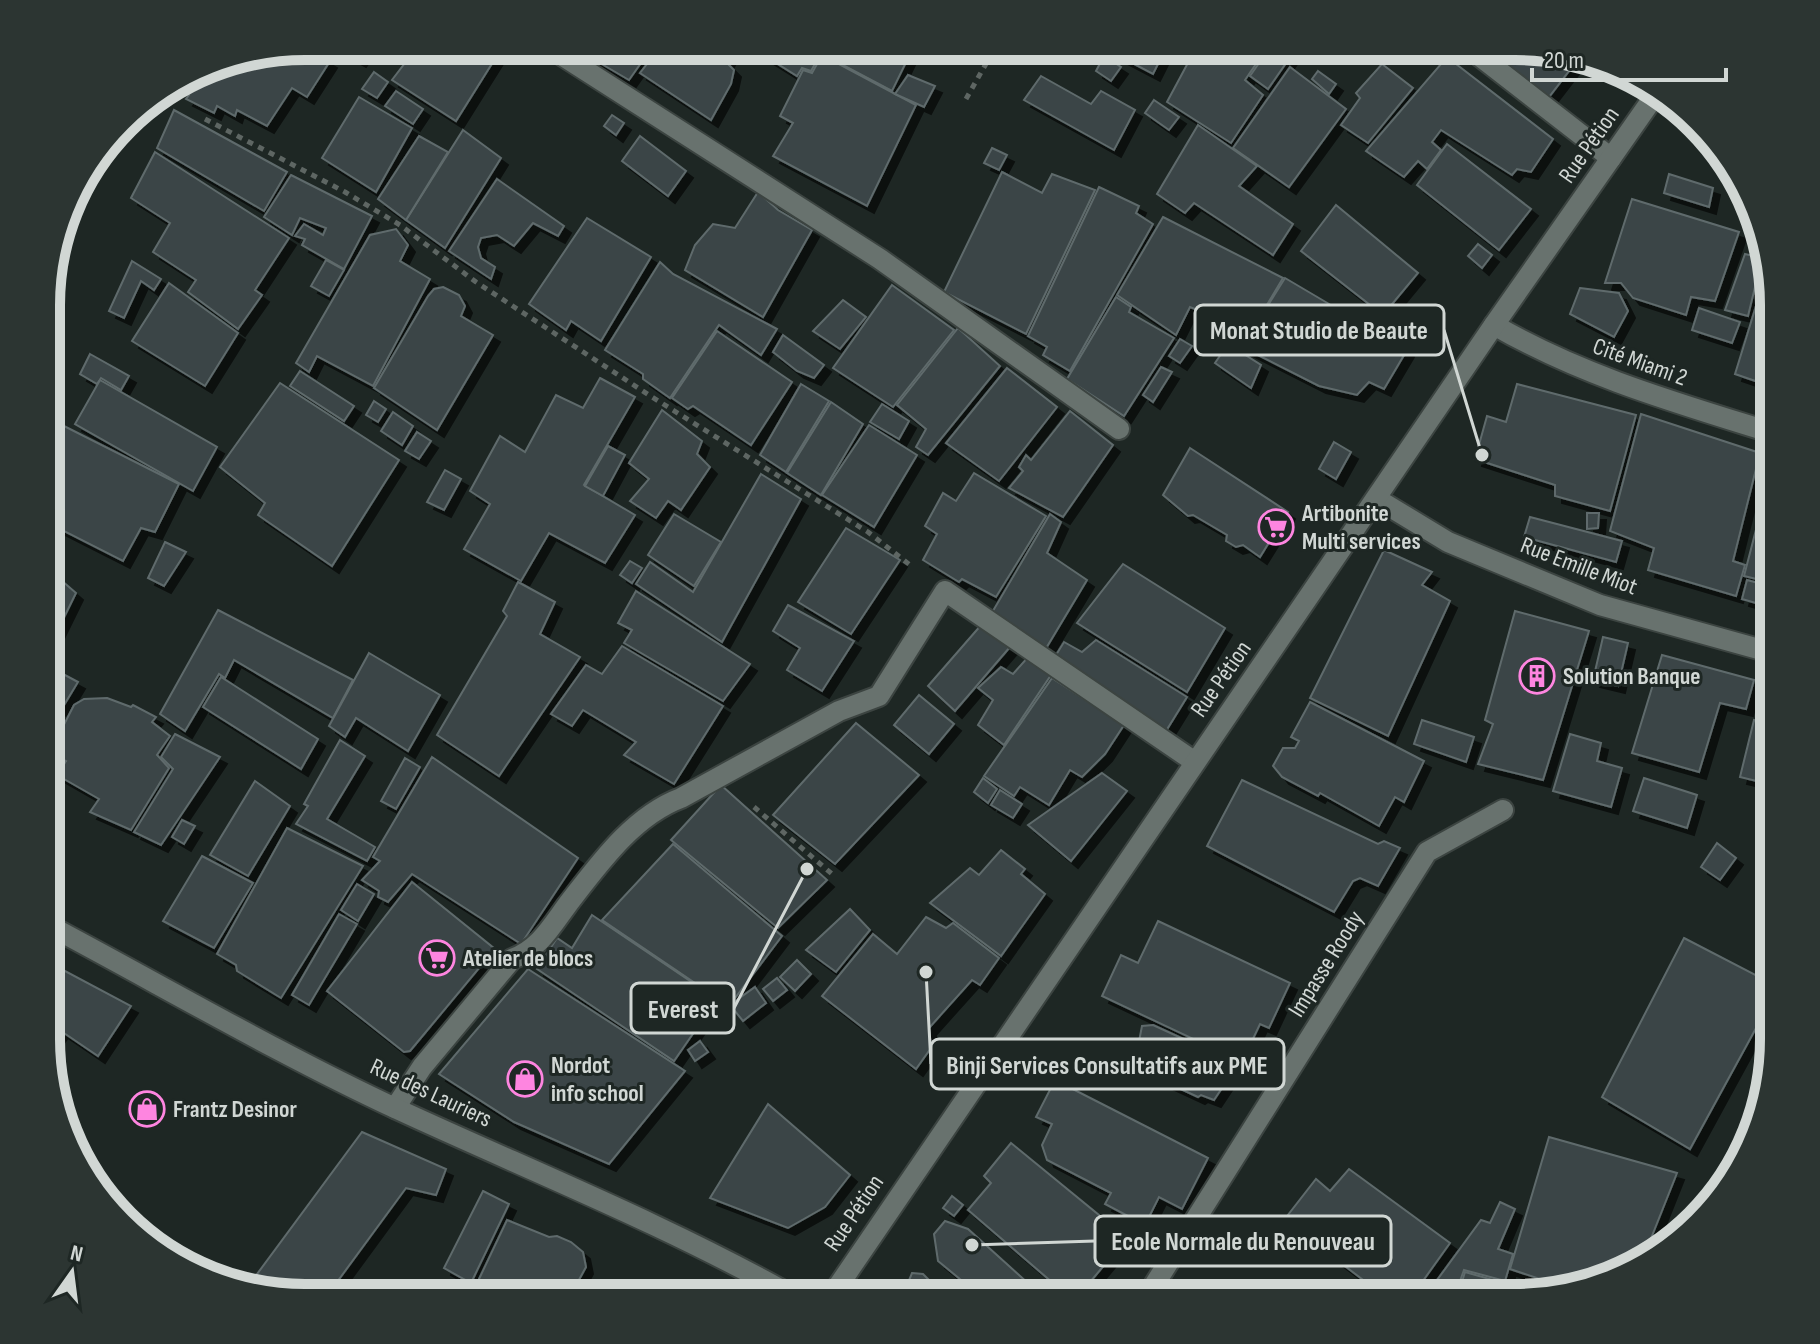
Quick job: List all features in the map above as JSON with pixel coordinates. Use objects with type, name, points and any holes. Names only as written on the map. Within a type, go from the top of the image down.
[{"type":"street","points":[[571,61],[880,259],[1119,429]]},
{"type":"street","points":[[1486,61],[1611,158]]},
{"type":"street","name":"Rue Pétion","points":[[840,1283],[1494,325],[1651,102]]},
{"type":"street","name":"Cité Miami 2","points":[[1494,325],[1541,352],[1627,388],[1759,429]]},
{"type":"street","name":"Rue Emille Miot","points":[[1377,499],[1448,542],[1600,605],[1759,649]]},
{"type":"street","points":[[395,1108],[422,1067],[512,959],[533,951],[595,868],[654,808],[681,798],[717,775],[839,711],[879,696],[945,591],[1195,762]]},
{"type":"street","name":"Impasse Roody","points":[[1155,1284],[1427,852],[1503,810]]},
{"type":"street","name":"Rue des Lauriers","points":[[61,932],[395,1108],[602,1198],[770,1283]]},
{"type":"path","points":[[966,99],[988,61]]},
{"type":"path","points":[[205,119],[345,192],[400,225],[476,282],[576,348],[868,532],[945,591]]},
{"type":"path","points":[[717,775],[832,874]]},
{"type":"building","points":[[330,61],[307,97],[292,88],[267,126],[237,110],[235,116],[217,106],[214,113],[186,99],[189,95],[184,92],[226,73],[257,65]]},
{"type":"building","points":[[407,61],[494,61],[456,121],[392,80]]},
{"type":"building","points":[[597,61],[642,61],[629,80]]},
{"type":"building","points":[[649,61],[727,61],[734,70],[731,84],[711,120],[640,73]]},
{"type":"building","points":[[773,61],[817,61],[811,71],[802,68],[797,76]]},
{"type":"building","points":[[819,61],[833,61],[916,105],[867,206],[773,156],[793,123],[780,116],[803,70],[812,73]]},
{"type":"building","points":[[835,61],[907,61],[892,91]]},
{"type":"building","points":[[1101,61],[1112,61],[1121,67],[1111,81],[1096,71]]},
{"type":"building","points":[[1128,61],[1160,61],[1153,74]]},
{"type":"building","points":[[1189,61],[1258,61],[1245,80],[1263,95],[1231,143],[1167,102]]},
{"type":"building","points":[[1260,61],[1288,61],[1268,89],[1250,76]]},
{"type":"building","points":[[1444,61],[1452,61],[1553,139],[1531,172],[1517,169],[1512,175],[1441,130],[1432,142],[1441,150],[1427,169],[1418,161],[1404,177],[1366,151]]},
{"type":"building","points":[[1500,61],[1531,61],[1572,67],[1549,97]]},
{"type":"building","points":[[1382,64],[1413,88],[1368,143],[1341,125],[1360,98],[1356,93]]},
{"type":"building","points":[[1290,67],[1346,109],[1289,187],[1233,148]]},
{"type":"building","points":[[1318,71],[1336,84],[1329,94],[1312,79]]},
{"type":"building","points":[[374,72],[388,82],[377,98],[362,89]]},
{"type":"building","points":[[908,75],[935,86],[924,107],[895,94]]},
{"type":"building","points":[[1041,76],[1091,104],[1101,91],[1135,110],[1114,150],[1024,100]]},
{"type":"building","points":[[396,91],[423,109],[413,124],[385,106]]},
{"type":"building","points":[[359,97],[412,128],[376,192],[322,158]]},
{"type":"building","points":[[1154,100],[1179,117],[1169,130],[1145,113]]},
{"type":"building","points":[[174,110],[287,172],[264,211],[157,148]]},
{"type":"building","points":[[612,115],[624,123],[616,135],[604,126]]},
{"type":"building","points":[[1198,125],[1257,166],[1239,186],[1293,224],[1273,255],[1194,203],[1185,213],[1157,194]]},
{"type":"building","points":[[463,130],[501,158],[445,248],[406,220]]},
{"type":"building","points":[[419,136],[448,152],[406,220],[378,199]]},
{"type":"building","points":[[640,136],[686,171],[668,196],[622,161]]},
{"type":"building","points":[[1447,144],[1531,209],[1499,250],[1417,185]]},
{"type":"building","points":[[992,148],[1007,155],[999,170],[984,163]]},
{"type":"building","points":[[155,152],[289,238],[255,290],[262,295],[238,329],[188,292],[196,280],[153,252],[170,223],[131,198]]},
{"type":"building","points":[[1002,172],[1042,193],[1052,174],[1095,190],[1026,334],[944,292]]},
{"type":"building","points":[[1669,174],[1713,188],[1709,207],[1664,193]]},
{"type":"building","points":[[291,175],[372,216],[344,269],[302,245],[305,239],[295,236],[304,224],[323,235],[326,228],[300,218],[292,235],[264,217]]},
{"type":"building","points":[[497,179],[564,226],[558,236],[533,223],[514,246],[497,235],[481,238],[478,247],[481,258],[495,267],[491,279],[449,251]]},
{"type":"building","points":[[1099,187],[1139,206],[1136,213],[1153,224],[1070,371],[1043,355],[1047,347],[1028,336]]},
{"type":"building","points":[[758,192],[778,210],[812,230],[763,317],[685,270],[695,245],[713,224],[735,228]]},
{"type":"building","points":[[1632,199],[1739,232],[1715,301],[1691,297],[1686,315],[1633,298],[1621,283],[1605,283]]},
{"type":"building","points":[[1336,205],[1418,273],[1383,315],[1301,251]]},
{"type":"building","points":[[1163,217],[1283,278],[1246,340],[1215,317],[1190,307],[1176,335],[1117,295]]},
{"type":"building","points":[[587,218],[651,257],[601,341],[571,321],[566,330],[529,304]]},
{"type":"building","points":[[396,229],[408,245],[400,261],[430,279],[373,386],[317,356],[309,372],[296,363],[370,235]]},
{"type":"building","points":[[1478,244],[1492,255],[1482,268],[1468,256]]},
{"type":"building","points":[[1745,254],[1755,256],[1757,277],[1748,316],[1725,310]]},
{"type":"building","points":[[326,260],[344,270],[329,296],[311,286]]},
{"type":"building","points":[[132,261],[161,279],[154,290],[141,281],[124,318],[109,311]]},
{"type":"building","points":[[660,262],[673,274],[777,329],[761,355],[719,325],[670,398],[643,379],[643,374],[605,350]]},
{"type":"building","points":[[1285,278],[1407,350],[1384,389],[1369,382],[1357,395],[1319,386],[1242,347]]},
{"type":"building","points":[[169,283],[238,333],[205,386],[132,341]]},
{"type":"building","points":[[892,285],[954,330],[893,407],[833,368]]},
{"type":"building","points":[[443,287],[459,295],[465,306],[461,316],[493,335],[437,430],[374,388],[428,296],[434,289]]},
{"type":"building","points":[[1580,288],[1619,293],[1628,311],[1614,337],[1570,314]]},
{"type":"building","points":[[1759,296],[1759,382],[1735,374]]},
{"type":"building","points":[[1116,297],[1131,307],[1129,312],[1174,338],[1124,416],[1067,379]]},
{"type":"building","points":[[843,300],[866,317],[840,349],[813,331]]},
{"type":"building","points":[[1699,308],[1740,322],[1732,343],[1692,330]]},
{"type":"building","points":[[958,328],[1000,366],[928,455],[916,447],[926,429],[897,405]]},
{"type":"building","points":[[717,331],[792,382],[751,445],[693,406],[688,409],[672,398]]},
{"type":"building","points":[[783,335],[824,365],[814,378],[797,371],[773,352]]},
{"type":"building","points":[[1180,339],[1192,346],[1180,363],[1169,356]]},
{"type":"building","points":[[1228,344],[1261,365],[1251,388],[1215,363]]},
{"type":"building","points":[[90,354],[129,376],[121,390],[101,378],[97,384],[80,374]]},
{"type":"building","points":[[1161,367],[1172,372],[1153,402],[1143,395]]},
{"type":"building","points":[[1007,368],[1057,407],[999,481],[946,443]]},
{"type":"building","points":[[300,371],[354,406],[344,421],[290,386]]},
{"type":"building","points":[[600,378],[635,397],[584,485],[635,515],[605,563],[549,533],[521,581],[464,549],[490,504],[470,491],[500,436],[525,452],[556,395],[583,408]]},
{"type":"building","points":[[100,380],[217,447],[193,491],[75,424]]},
{"type":"building","points":[[280,383],[399,460],[332,566],[258,515],[265,503],[220,467]]},
{"type":"building","points":[[801,384],[829,401],[786,472],[760,455]]},
{"type":"building","points":[[1517,384],[1636,415],[1610,511],[1555,496],[1555,485],[1475,459],[1487,416],[1506,422]]},
{"type":"building","points":[[374,401],[386,409],[378,422],[366,415]]},
{"type":"building","points":[[831,402],[863,424],[821,495],[787,473]]},
{"type":"building","points":[[882,404],[909,421],[899,439],[870,422]]},
{"type":"building","points":[[662,410],[702,441],[697,454],[710,467],[681,510],[668,501],[656,518],[630,501],[649,479],[629,463]]},
{"type":"building","points":[[1070,411],[1113,445],[1063,517],[1009,488],[1023,471],[1019,467],[1026,455],[1031,460]]},
{"type":"building","points":[[393,412],[413,426],[402,445],[381,431]]},
{"type":"building","points":[[1641,414],[1759,453],[1733,561],[1745,565],[1736,596],[1648,570],[1654,548],[1610,531]]},
{"type":"building","points":[[60,424],[179,484],[155,532],[141,528],[123,561],[60,529]]},
{"type":"building","points":[[869,425],[917,455],[874,527],[822,495]]},
{"type":"building","points":[[417,432],[431,441],[419,459],[405,451]]},
{"type":"building","points":[[1334,442],[1351,452],[1336,479],[1319,469]]},
{"type":"building","points":[[608,446],[625,455],[603,496],[585,486]]},
{"type":"building","points":[[1190,448],[1288,512],[1260,557],[1243,545],[1236,547],[1226,541],[1227,535],[1193,515],[1188,516],[1163,495]]},
{"type":"building","points":[[445,470],[461,479],[444,510],[427,502]]},
{"type":"building","points":[[974,473],[1046,516],[996,597],[962,579],[959,582],[923,560],[937,534],[925,526],[943,493],[956,501]]},
{"type":"building","points":[[761,474],[801,499],[722,642],[636,584],[650,562],[693,592]]},
{"type":"building","points":[[1587,513],[1599,513],[1598,528],[1587,529]]},
{"type":"building","points":[[674,514],[721,542],[694,586],[648,555]]},
{"type":"building","points":[[1050,514],[1061,522],[1047,553],[1087,580],[1045,650],[990,616]]},
{"type":"building","points":[[1530,517],[1622,541],[1616,562],[1524,537]]},
{"type":"building","points":[[1759,518],[1759,580],[1744,576]]},
{"type":"building","points":[[846,528],[900,560],[851,634],[798,602]]},
{"type":"building","points":[[165,542],[186,552],[164,586],[148,578]]},
{"type":"building","points":[[1384,550],[1432,572],[1422,585],[1450,601],[1388,736],[1310,698]]},
{"type":"building","points":[[630,561],[642,568],[632,583],[620,575]]},
{"type":"building","points":[[1123,564],[1225,628],[1187,692],[1077,623]]},
{"type":"building","points":[[1747,580],[1759,583],[1759,604],[1742,599]]},
{"type":"building","points":[[60,581],[76,593],[60,625]]},
{"type":"building","points":[[518,582],[555,602],[540,634],[580,657],[499,776],[437,735],[507,616],[503,611]]},
{"type":"building","points":[[636,591],[750,664],[723,701],[624,643],[632,630],[618,623]]},
{"type":"building","points":[[788,605],[854,641],[822,691],[787,670],[800,648],[773,631]]},
{"type":"building","points":[[218,610],[353,680],[333,718],[234,660],[225,678],[219,674],[185,731],[160,714]]},
{"type":"building","name":"Solution Banque","points":[[1515,611],[1589,631],[1543,780],[1478,764],[1493,724],[1485,720]]},
{"type":"building","points":[[982,624],[1010,647],[955,711],[928,686]]},
{"type":"building","points":[[1603,637],[1628,643],[1618,686],[1593,680]]},
{"type":"building","points":[[1096,640],[1187,697],[1166,731],[1056,655],[1064,642],[1082,652]]},
{"type":"building","points":[[622,646],[723,706],[674,784],[624,755],[636,742],[583,710],[572,726],[551,714],[586,665],[602,674]]},
{"type":"building","points":[[369,653],[440,695],[408,751],[356,718],[345,737],[329,726]]},
{"type":"building","points":[[1662,655],[1754,680],[1746,709],[1720,703],[1699,772],[1632,753]]},
{"type":"building","points":[[1029,656],[1053,672],[1004,745],[978,725],[993,700],[978,688],[1001,667],[1013,674]]},
{"type":"building","points":[[60,673],[78,682],[61,710]]},
{"type":"building","points":[[221,677],[318,739],[301,769],[203,707]]},
{"type":"building","points":[[1052,678],[1124,725],[1105,754],[1082,777],[1070,770],[1049,805],[1020,787],[1014,796],[984,776]]},
{"type":"building","points":[[919,695],[954,724],[929,754],[894,725]]},
{"type":"building","points":[[107,698],[131,707],[133,705],[156,717],[152,722],[170,736],[157,755],[169,768],[131,830],[90,812],[99,799],[61,777],[61,769],[66,761],[61,758],[61,731],[74,705],[84,699]]},
{"type":"building","points":[[1310,702],[1424,761],[1404,802],[1395,797],[1379,826],[1320,793],[1318,796],[1282,777],[1273,766],[1283,748],[1295,748],[1299,741],[1291,737]]},
{"type":"building","points":[[1422,720],[1474,737],[1466,762],[1414,744]]},
{"type":"building","points":[[1754,720],[1759,721],[1759,782],[1740,777]]},
{"type":"building","points":[[856,723],[919,775],[835,864],[773,815]]},
{"type":"building","points":[[175,734],[220,757],[161,845],[134,832],[173,769],[161,757]]},
{"type":"building","points":[[1570,734],[1601,743],[1597,761],[1622,768],[1611,807],[1553,791]]},
{"type":"building","points":[[340,740],[365,756],[327,819],[375,847],[367,861],[296,824]]},
{"type":"building","points":[[432,757],[578,858],[521,944],[412,874],[388,902],[378,897],[379,891],[362,880],[380,861],[373,857]]},
{"type":"building","points":[[405,758],[420,767],[396,809],[381,801]]},
{"type":"building","points":[[1102,773],[1127,791],[1071,861],[1028,825]]},
{"type":"building","points":[[983,778],[997,789],[988,803],[974,792]]},
{"type":"building","points":[[1644,778],[1697,795],[1687,828],[1633,811]]},
{"type":"building","points":[[1242,780],[1378,844],[1384,841],[1400,848],[1378,886],[1360,878],[1353,881],[1334,912],[1207,846]]},
{"type":"building","points":[[255,781],[290,806],[248,876],[210,855]]},
{"type":"building","points":[[721,785],[827,880],[778,928],[671,840]]},
{"type":"building","points":[[1000,790],[1022,804],[1013,818],[991,805]]},
{"type":"building","points":[[182,820],[195,826],[184,844],[172,837]]},
{"type":"building","points":[[287,828],[363,866],[281,998],[237,971],[236,965],[217,954]]},
{"type":"building","points":[[1717,843],[1736,858],[1720,880],[1701,867]]},
{"type":"building","points":[[673,844],[782,936],[729,1006],[602,920]]},
{"type":"building","points":[[1001,850],[1025,869],[1021,874],[1045,894],[1001,956],[930,903],[970,868],[979,875]]},
{"type":"building","points":[[202,856],[253,883],[214,948],[163,921]]},
{"type":"building","points":[[412,882],[495,949],[410,1051],[404,1052],[327,991]]},
{"type":"building","points":[[357,884],[374,894],[358,921],[341,910]]},
{"type":"building","points":[[850,909],[870,930],[836,972],[806,950]]},
{"type":"building","points":[[339,914],[357,924],[309,1005],[292,995]]},
{"type":"building","points":[[592,915],[696,985],[683,1011],[699,1025],[674,1061],[537,969],[557,938],[572,948]]},
{"type":"building","points":[[926,917],[946,928],[953,923],[999,958],[980,985],[972,980],[929,1028],[931,1048],[916,1069],[822,996],[873,934],[897,954]]},
{"type":"building","points":[[1158,921],[1290,983],[1269,1028],[1260,1024],[1242,1062],[1102,996],[1121,955],[1138,963]]},
{"type":"building","points":[[1684,938],[1759,977],[1759,1023],[1690,1149],[1602,1097]]},
{"type":"building","points":[[797,960],[811,974],[795,991],[780,977]]},
{"type":"building","points":[[61,969],[131,1006],[98,1056],[61,1031]]},
{"type":"building","points":[[528,969],[685,1071],[609,1164],[514,1122],[439,1074]]},
{"type":"building","points":[[777,978],[787,990],[773,1001],[763,989]]},
{"type":"building","points":[[755,987],[766,1003],[743,1021],[730,1005]]},
{"type":"building","points":[[1153,1025],[1238,1064],[1214,1100],[1201,1095],[1198,1097],[1148,1074],[1135,1062],[1142,1026]]},
{"type":"building","points":[[700,1041],[708,1052],[695,1061],[688,1050]]},
{"type":"building","points":[[1055,1080],[1208,1158],[1182,1209],[1159,1197],[1145,1225],[1105,1204],[1111,1193],[1047,1160],[1042,1145],[1052,1124],[1036,1117]]},
{"type":"building","points":[[768,1104],[850,1175],[825,1207],[788,1228],[710,1198]]},
{"type":"building","points":[[362,1132],[446,1169],[436,1195],[406,1188],[336,1283],[289,1283],[254,1278]]},
{"type":"building","points":[[1549,1137],[1677,1173],[1649,1243],[1638,1251],[1594,1271],[1563,1279],[1546,1281],[1510,1269]]},
{"type":"building","points":[[1011,1143],[1127,1238],[1089,1284],[1054,1284],[968,1210],[991,1183],[984,1176]]},
{"type":"building","points":[[1349,1169],[1450,1243],[1421,1284],[1368,1284],[1284,1220],[1316,1179],[1330,1191]]},
{"type":"building","points":[[483,1191],[509,1204],[471,1283],[444,1268]]},
{"type":"building","points":[[952,1196],[963,1205],[954,1216],[943,1208]]},
{"type":"building","points":[[1500,1202],[1515,1209],[1498,1249],[1513,1254],[1505,1281],[1464,1270],[1459,1284],[1434,1284],[1481,1220],[1490,1223]]},
{"type":"building","points":[[507,1220],[549,1237],[557,1236],[583,1252],[586,1267],[577,1283],[477,1283]]},
{"type":"building","points":[[945,1221],[968,1229],[1029,1284],[965,1284],[938,1261],[934,1234]]},
{"type":"building","points":[[1465,1272],[1507,1284],[1461,1284]]},
{"type":"building","points":[[912,1273],[923,1274],[933,1284],[908,1284]]},
{"type":"place","name":"Monat Studio de Beaute","points":[[1482,455]]},
{"type":"place","name":"Artibonite Multi services","points":[[1276,527]]},
{"type":"place","name":"Solution Banque","points":[[1537,676]]},
{"type":"place","name":"Everest","points":[[807,869]]},
{"type":"place","name":"Atelier de blocs","points":[[437,958]]},
{"type":"place","name":"Binji Services Consultatifs aux PME","points":[[926,972]]},
{"type":"place","name":"Nordot info school","points":[[525,1079]]},
{"type":"place","name":"Frantz Desinor","points":[[147,1109]]},
{"type":"place","name":"Ecole Normale du Renouveau","points":[[972,1245]]}]
